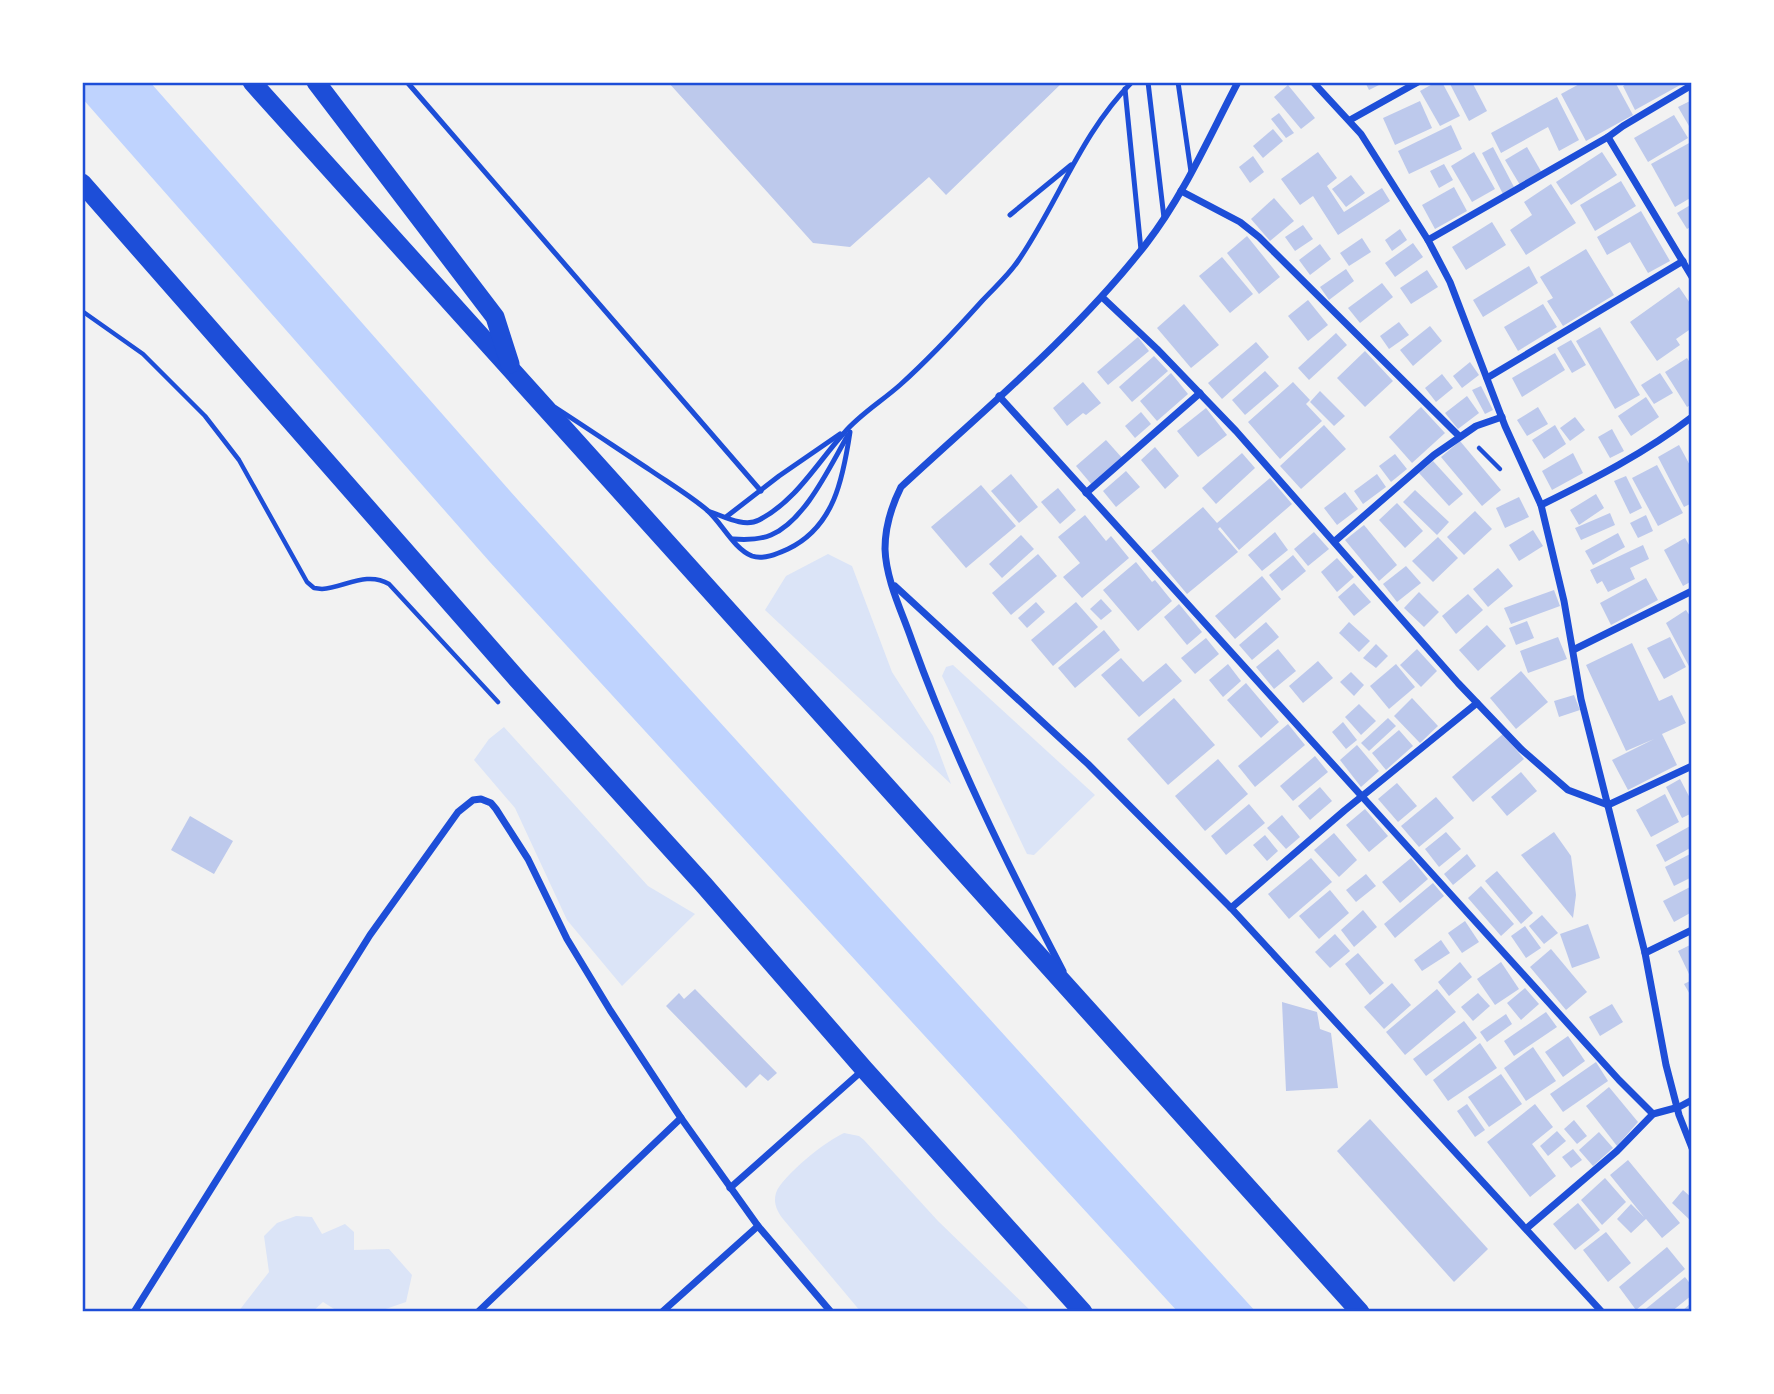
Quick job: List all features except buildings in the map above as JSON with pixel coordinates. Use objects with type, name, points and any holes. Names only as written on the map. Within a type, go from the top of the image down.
[{"type":"highway","points":[[252,82],[1360,1312]]},
{"type":"highway","points":[[316,82],[495,317],[513,371]]},
{"type":"highway","points":[[82,183],[518,680],[1083,1312]]},
{"type":"street","points":[[1076,997],[1010,870],[926,680],[892,583],[885,548],[888,514],[901,487],[1102,297],[1141,250],[1181,191],[1238,82]]},
{"type":"street","points":[[1313,82],[1350,120],[1377,157],[1428,240],[1454,292],[1502,418],[1541,505],[1554,553],[1581,699],[1645,953],[1666,1065],[1692,1148]]},
{"type":"street","points":[[1350,120],[1418,82]]},
{"type":"street","points":[[1428,240],[1608,137],[1692,85]]},
{"type":"street","points":[[1608,137],[1692,277]]},
{"type":"street","points":[[1181,191],[1240,222],[1259,237],[1459,436]]},
{"type":"street","points":[[1487,378],[1683,261]]},
{"type":"street","points":[[1102,297],[1200,393],[1477,703],[1555,780],[1574,794],[1608,805],[1692,766]]},
{"type":"street","points":[[1086,493],[1200,393]]},
{"type":"street","points":[[999,396],[1340,774],[1653,1114]]},
{"type":"street","points":[[1541,505],[1606,473],[1664,438],[1692,417]]},
{"type":"street","points":[[1335,541],[1459,436],[1476,426],[1502,418]]},
{"type":"street","points":[[892,583],[1088,764],[1231,908],[1602,1312]]},
{"type":"street","points":[[1573,650],[1692,591]]},
{"type":"street","points":[[1231,908],[1362,796],[1477,703]]},
{"type":"street","points":[[134,1312],[370,934],[458,812],[473,800],[481,799],[491,803],[510,829],[528,859],[567,939],[681,1118],[758,1226],[831,1312]]},
{"type":"street","points":[[1645,953],[1692,930]]},
{"type":"street","points":[[730,1188],[864,1069]]},
{"type":"street","points":[[1527,1228],[1617,1151],[1653,1114],[1679,1107],[1692,1100]]},
{"type":"street","points":[[478,1312],[681,1118]]},
{"type":"street","points":[[662,1312],[758,1226]]},
{"type":"lane","points":[[407,82],[761,491]]},
{"type":"lane","points":[[726,517],[849,430],[954,332],[1015,265],[1042,225],[1073,163],[1099,120],[1132,82]]},
{"type":"lane","points":[[1148,82],[1164,218]]},
{"type":"lane","points":[[1178,82],[1191,172]]},
{"type":"lane","points":[[1125,89],[1141,250]]},
{"type":"lane","points":[[1010,215],[1073,163]]},
{"type":"lane","points":[[530,390],[708,511],[750,555],[761,558],[799,544],[816,530],[828,514],[838,485],[849,430]]},
{"type":"lane","points":[[708,511],[751,523],[777,509],[849,430]]},
{"type":"lane","points":[[733,539],[751,540],[784,529],[799,514],[849,430]]},
{"type":"path","points":[[82,312],[142,354],[205,416],[239,460],[307,582],[314,588],[322,589],[369,578],[389,583],[500,704]]},
{"type":"shaded area","points":[[828,554],[852,566],[892,672],[933,736],[951,784],[765,610],[786,576]]},
{"type":"shaded area","points":[[953,665],[1095,795],[1034,855],[1027,854],[942,676],[946,667]]},
{"type":"shaded area","points":[[504,727],[648,886],[695,914],[622,986],[567,920],[515,808],[474,760],[489,739]]},
{"type":"shaded area","points":[[844,1133],[859,1136],[864,1140],[938,1221],[1032,1312],[861,1312],[783,1219],[775,1200],[780,1186],[796,1168]]},
{"type":"shaded area","points":[[296,1216],[312,1217],[322,1234],[345,1224],[354,1232],[354,1250],[389,1249],[412,1275],[406,1302],[377,1312],[339,1312],[323,1302],[312,1312],[238,1312],[269,1272],[264,1236],[277,1223]]},
{"type":"water","points":[[82,82],[150,82],[518,500],[1256,1312],[1178,1312],[489,561],[82,98]]}]
